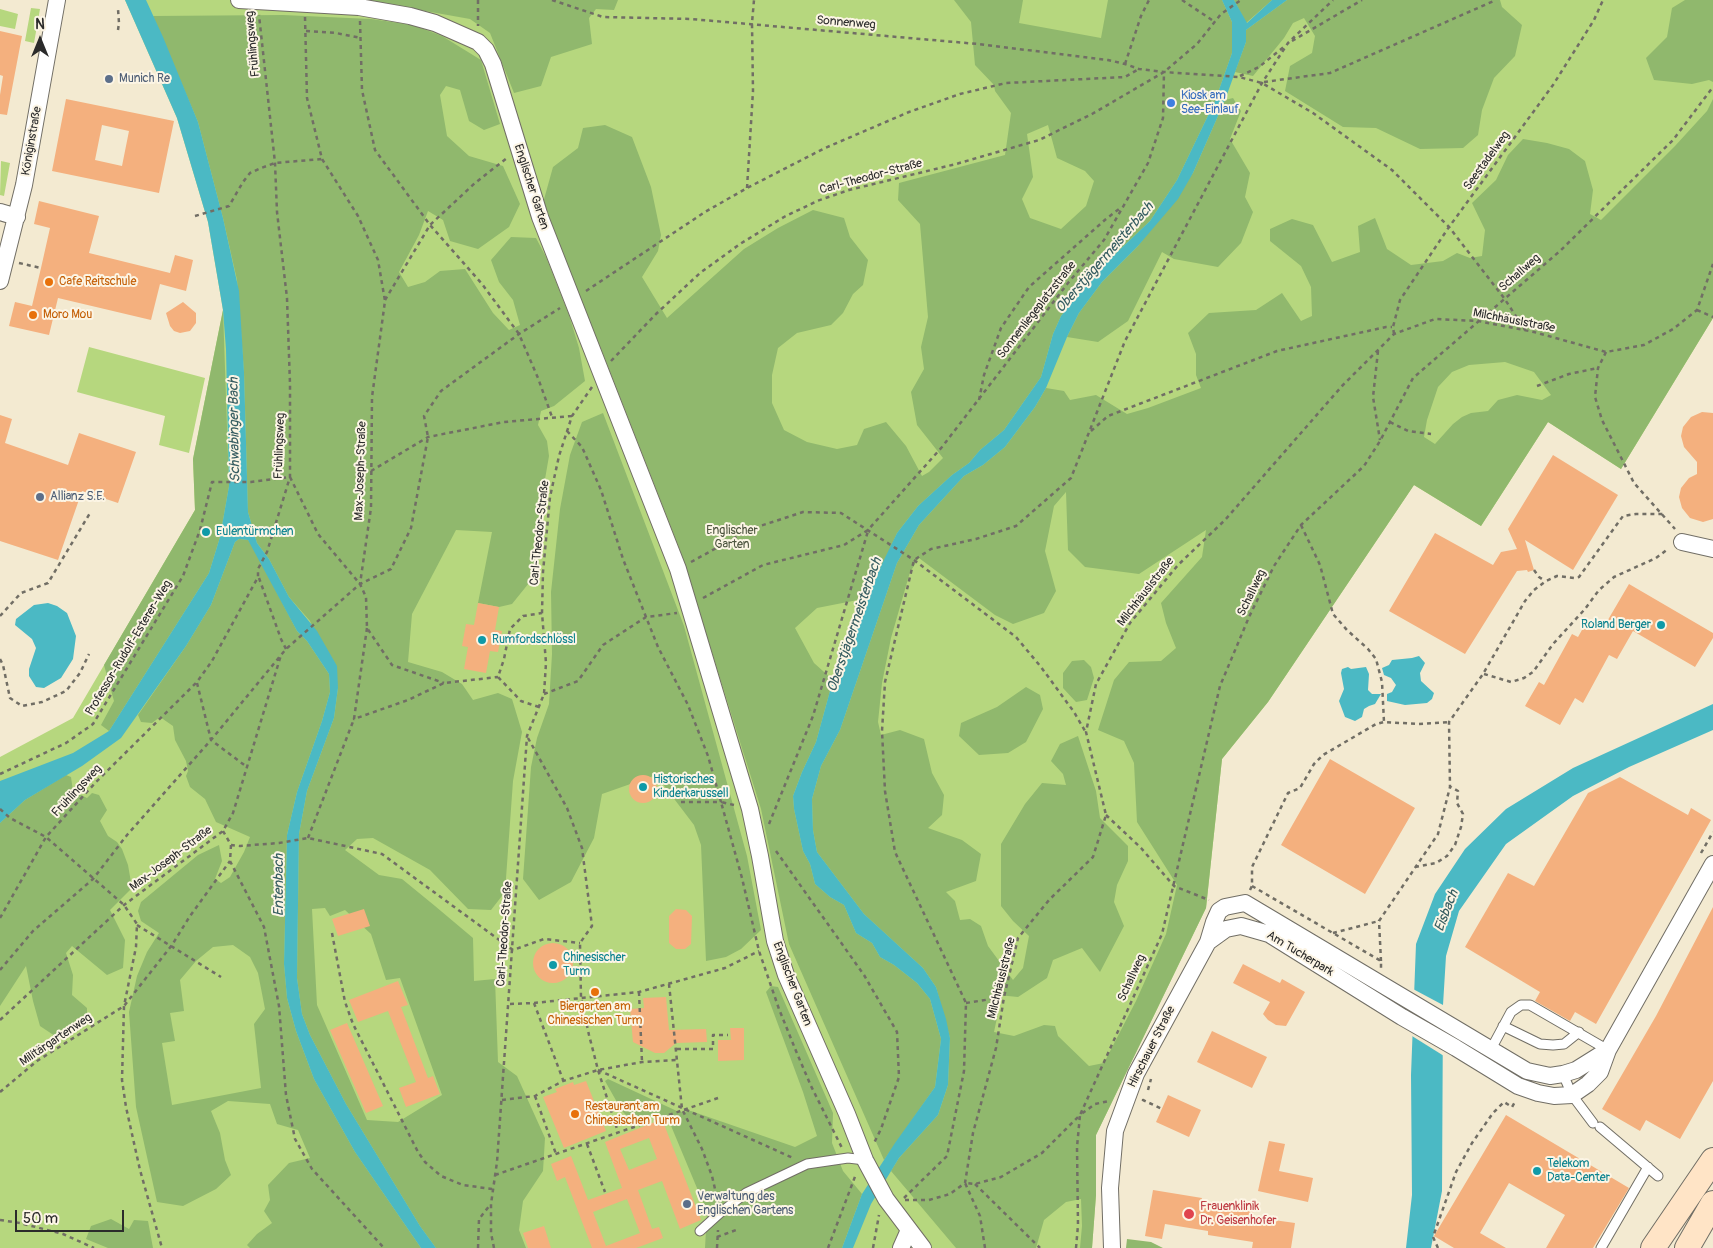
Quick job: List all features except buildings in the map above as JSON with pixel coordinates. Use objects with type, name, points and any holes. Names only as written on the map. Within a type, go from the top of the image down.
[{"type":"main road","points":[[1652,1248],[1713,1160]]},
{"type":"main road","points":[[1671,1248],[1713,1173]]},
{"type":"main road","points":[[1687,1248],[1713,1203]]},
{"type":"main road","points":[[1702,1248],[1713,1228]]},
{"type":"street","name":"Königinstraße","points":[[0,281],[17,217],[57,0]]},
{"type":"street","points":[[239,0],[359,7],[410,16],[435,23],[478,42]]},
{"type":"street","name":"Englischer Garten","points":[[478,42],[486,50],[498,78],[540,218],[678,569],[750,809],[775,941],[786,976],[868,1165],[883,1194]]},
{"type":"street","points":[[0,212],[17,217]]},
{"type":"street","points":[[1682,542],[1713,549]]},
{"type":"street","name":"Am Tucherpark","points":[[1208,942],[1226,929],[1241,926],[1269,934],[1402,1017],[1518,1086],[1554,1096],[1572,1095],[1588,1084],[1600,1072],[1608,1050],[1713,864]]},
{"type":"street","name":"Am Tucherpark","points":[[1219,912],[1225,907],[1245,903],[1527,1071],[1550,1076],[1563,1074],[1576,1070],[1608,1050]]},
{"type":"street","points":[[1208,942],[1219,912]]},
{"type":"street","name":"Hirschauer Straße","points":[[1112,1248],[1110,1188],[1115,1131],[1136,1074],[1208,942]]},
{"type":"street","points":[[883,1194],[923,1248]]},
{"type":"street","points":[[901,1248],[910,1230]]},
{"type":"lane","points":[[1482,1065],[1511,1012],[1521,1004],[1530,1005],[1608,1050]]},
{"type":"lane","points":[[1503,1026],[1540,1044],[1564,1044],[1579,1032]]},
{"type":"lane","points":[[1563,1074],[1572,1095],[1597,1125],[1658,1176]]},
{"type":"lane","points":[[700,1231],[746,1193],[807,1164],[848,1158],[868,1165]]},
{"type":"lane","points":[[1602,1248],[1648,1167]]},
{"type":"path","points":[[478,0],[478,42]]},
{"type":"path","name":"Sonnenweg","points":[[552,0],[603,17],[691,19],[752,23],[978,44],[1108,60],[1139,69]]},
{"type":"path","points":[[747,188],[753,91],[752,23],[754,0]]},
{"type":"path","points":[[1125,64],[1140,16],[1149,0]]},
{"type":"path","points":[[1182,0],[1215,22]]},
{"type":"path","name":"Carl-Theodor-Straße","points":[[494,1248],[491,1204],[502,1100],[527,736],[544,694],[546,663],[542,613],[543,572],[550,497],[558,456],[572,416],[601,373],[618,352],[700,273],[740,244],[784,217],[818,201],[849,190],[956,164],[1039,140],[1092,114],[1164,72],[1197,44],[1221,14],[1240,0]]},
{"type":"path","points":[[1239,77],[1260,67],[1333,0]]},
{"type":"path","points":[[985,1248],[980,1216],[965,1184],[950,1194],[929,1200],[903,1200],[947,1156],[964,1071],[966,1003],[894,852],[885,790],[882,731],[885,682],[914,560],[931,549],[976,539],[1016,526],[1071,478],[1125,341],[1262,83],[1288,43],[1362,0]]},
{"type":"path","points":[[1262,83],[1330,73],[1496,0]]},
{"type":"path","name":"Seestadelweg","points":[[1392,327],[1400,300],[1449,227],[1554,85],[1594,20],[1603,0]]},
{"type":"path","name":"Frühlingsweg","points":[[0,918],[46,837],[96,782],[197,682],[212,661],[258,577],[258,569],[267,552],[290,478],[290,384],[287,298],[277,212],[275,163],[258,1]]},
{"type":"path","name":"Max-Joseph-Straße","points":[[0,1020],[124,904],[223,831],[233,813],[282,653],[360,584],[371,508],[372,397],[385,301],[378,260],[358,216],[322,159],[307,98],[304,4]]},
{"type":"path","points":[[359,7],[362,90],[376,150],[430,225],[482,284],[519,334],[552,417]]},
{"type":"path","points":[[118,10],[118,30]]},
{"type":"path","points":[[306,31],[336,33],[361,38]]},
{"type":"path","points":[[360,584],[391,569],[411,528],[428,436],[424,416],[441,391],[519,334],[705,212],[747,188],[825,148],[910,112],[960,94],[1006,83],[1125,77],[1139,69],[1239,77],[1262,83],[1313,113],[1392,170],[1449,227],[1504,298],[1525,330]]},
{"type":"path","name":"Sonnenliegeplatzstraße","points":[[868,530],[942,447],[1068,283],[1104,240],[1148,163],[1163,118],[1164,72]]},
{"type":"path","name":"Schallweg","points":[[965,1184],[974,1184],[1001,1177],[1042,1153],[1080,1115],[1162,934],[1220,686],[1249,617],[1274,566],[1302,525],[1364,466],[1380,441],[1413,378],[1560,251],[1673,140],[1713,87]]},
{"type":"path","points":[[385,301],[430,225],[474,183],[518,149]]},
{"type":"path","points":[[195,216],[231,204],[243,182],[250,174],[275,163],[322,159]]},
{"type":"path","points":[[978,402],[984,376],[1001,328],[1029,286],[1106,219],[1122,208]]},
{"type":"path","points":[[5,260],[41,268]]},
{"type":"path","points":[[1713,264],[1698,310],[1713,317]]},
{"type":"path","name":"Milchhäuslstraße","points":[[965,1184],[973,1133],[996,1048],[1004,997],[1018,938],[1048,900],[1093,857],[1106,815],[1086,732],[1096,684],[1130,623],[1178,565],[1225,520],[1342,386],[1394,334],[1435,320],[1478,321],[1525,330],[1606,352],[1644,345],[1673,329],[1698,310]]},
{"type":"path","points":[[1090,432],[1108,416],[1278,351],[1386,327],[1392,327],[1394,334]]},
{"type":"path","points":[[1378,350],[1373,397],[1380,441]]},
{"type":"path","points":[[1483,674],[1511,682],[1524,678],[1533,672],[1553,644],[1600,590],[1614,578],[1656,558],[1661,553],[1682,542],[1673,526],[1634,483],[1602,420],[1595,397],[1598,368],[1606,352]]},
{"type":"path","points":[[1537,386],[1569,374],[1598,368]]},
{"type":"path","points":[[371,471],[428,436],[504,422],[572,416]]},
{"type":"path","points":[[1390,422],[1408,431],[1431,434]]},
{"type":"path","points":[[567,431],[582,447],[601,490],[623,559],[658,647],[688,705],[698,730],[708,756],[742,878],[759,951],[779,1009],[796,1051],[834,1133],[848,1158]]},
{"type":"path","points":[[290,478],[318,534],[360,584],[366,597],[367,628],[354,719],[308,838]]},
{"type":"path","name":"Professor-Rudolf-Esterer-Weg","points":[[0,774],[66,743],[93,724],[184,576],[200,530],[212,482],[251,482],[290,478]]},
{"type":"path","points":[[0,616],[21,593],[48,583],[90,512]]},
{"type":"path","points":[[678,569],[752,529],[804,512],[841,512],[914,560],[1016,637],[1041,667],[1074,712],[1086,732]]},
{"type":"path","points":[[1376,982],[1380,976],[1381,961],[1379,921],[1438,834],[1450,787],[1448,722],[1483,674],[1525,600],[1534,590],[1546,581],[1558,576],[1579,577],[1623,516],[1662,514]]},
{"type":"path","points":[[1302,525],[1320,566],[1333,614],[1346,630],[1368,649],[1376,659],[1382,682],[1384,722]]},
{"type":"path","points":[[769,828],[788,775],[813,716],[868,530]]},
{"type":"path","points":[[1534,570],[1546,581]]},
{"type":"path","points":[[258,577],[280,639],[286,649]]},
{"type":"path","points":[[498,676],[504,659],[510,629],[523,616],[542,613]]},
{"type":"path","points":[[367,628],[392,666],[444,683]]},
{"type":"path","points":[[0,970],[32,931],[93,879],[127,835],[211,740],[282,653]]},
{"type":"path","points":[[0,659],[10,698],[22,706],[42,702],[66,691],[80,673],[89,654]]},
{"type":"path","points":[[354,719],[408,700],[444,683],[498,676]]},
{"type":"path","points":[[498,676],[521,701],[539,707]]},
{"type":"path","points":[[197,682],[211,740],[247,767]]},
{"type":"path","points":[[1381,961],[1252,886],[1252,866],[1288,793],[1300,788],[1314,764],[1322,755],[1376,724],[1384,722],[1418,724],[1448,722]]},
{"type":"path","points":[[527,736],[567,808],[582,848],[592,926],[580,944],[581,998],[598,1070],[618,1132]]},
{"type":"path","points":[[1415,867],[1436,863],[1447,856],[1455,845],[1463,814],[1457,803],[1458,791],[1450,787]]},
{"type":"path","points":[[681,802],[721,802],[750,809]]},
{"type":"path","points":[[0,809],[10,818],[46,837],[124,904],[137,924],[221,977]]},
{"type":"path","points":[[1106,815],[1141,848],[1174,886],[1211,900],[1219,912]]},
{"type":"path","points":[[223,831],[231,845],[230,862],[264,927],[279,1006],[286,1095],[296,1139],[312,1168],[384,1248]]},
{"type":"path","points":[[231,845],[279,843],[308,838],[382,854],[512,950],[544,939],[580,944]]},
{"type":"path","points":[[773,848],[864,975],[897,1032],[899,1077],[868,1165],[852,1181],[828,1248]]},
{"type":"path","name":"Militärgartenweg","points":[[0,1092],[37,1061],[124,1006],[172,945],[190,916],[230,862]]},
{"type":"path","points":[[1333,933],[1379,921]]},
{"type":"path","points":[[137,924],[136,947],[124,1006],[122,1080],[140,1170],[162,1248]]},
{"type":"path","points":[[332,933],[344,1002],[353,1024],[418,1152],[425,1162],[441,1176],[463,1185],[492,1189]]},
{"type":"path","points":[[509,1004],[640,992],[725,968],[775,941]]},
{"type":"path","points":[[669,984],[682,1109],[702,1149],[712,1176],[720,1213]]},
{"type":"path","points":[[640,992],[642,1062]]},
{"type":"path","points":[[966,1003],[1004,997]]},
{"type":"path","points":[[534,1003],[565,1085]]},
{"type":"path","points":[[677,1049],[713,1049],[713,1035],[728,1035]]},
{"type":"path","points":[[502,1100],[535,1096],[563,1081],[598,1070],[642,1062],[677,1060]]},
{"type":"path","points":[[598,1070],[807,1164]]},
{"type":"path","points":[[1147,1091],[1151,1083],[1149,1076]]},
{"type":"path","points":[[535,1096],[556,1154]]},
{"type":"path","points":[[495,1175],[718,1098]]},
{"type":"path","points":[[1076,1248],[1080,1115],[1095,1104],[1126,1098],[1144,1100],[1162,1109]]},
{"type":"path","points":[[1438,1248],[1433,1237],[1456,1172],[1472,1143],[1493,1113],[1504,1102],[1512,1107]]},
{"type":"path","points":[[586,1144],[605,1192]]},
{"type":"path","points":[[974,1184],[1040,1248]]},
{"type":"path","points":[[873,1248],[883,1194]]},
{"type":"path","points":[[478,1248],[479,1219],[491,1204]]},
{"type":"path","points":[[0,1220],[64,1234],[94,1248]]},
{"type":"path","points":[[717,1237],[736,1230]]},
{"type":"green space","name":"Englischer Garten","points":[[125,0],[1713,0],[1713,318],[1621,469],[1548,422],[1481,526],[1414,485],[1268,702],[1222,759],[1206,908],[1096,1135],[1096,1195],[1092,1248],[0,1248],[0,757],[73,718],[195,510],[193,459],[223,310],[208,222],[177,118]]},
{"type":"green space","points":[[364,0],[618,0],[614,10],[596,9],[589,18],[592,44],[551,57],[541,86],[514,93],[490,33],[470,19]]},
{"type":"green space","points":[[954,0],[1023,0],[1019,23],[1101,38],[1108,0],[1222,0],[1232,22],[1232,53],[1215,101],[1177,180],[1150,221],[1094,274],[1061,316],[1053,334],[1041,377],[1004,430],[980,450],[969,463],[952,475],[918,506],[897,533],[868,598],[817,608],[795,628],[814,663],[833,680],[816,742],[793,796],[803,851],[810,864],[815,884],[830,897],[844,905],[856,933],[872,943],[880,957],[894,965],[917,983],[930,999],[941,1039],[935,1087],[884,1160],[789,944],[761,809],[680,550],[543,203],[553,167],[578,148],[583,128],[605,125],[632,137],[651,187],[661,235],[658,251],[642,277],[667,318],[744,249],[778,228],[813,210],[844,218],[850,237],[868,260],[863,285],[853,294],[843,313],[831,325],[797,333],[778,348],[772,375],[772,403],[784,430],[807,442],[837,449],[857,445],[864,429],[886,422],[906,446],[922,476],[929,472],[943,458],[917,425],[911,392],[924,369],[921,347],[928,317],[920,224],[898,200],[899,183],[1005,155],[1011,113],[995,91],[994,85],[975,65],[971,22]],"holes":[[[1048,125],[1057,158],[1085,171],[1094,181],[1086,206],[1061,229],[1030,218],[1022,199],[1033,177],[1027,134]]]},
{"type":"green space","points":[[1234,0],[1272,0],[1246,23]]},
{"type":"green space","points":[[1287,0],[1500,0],[1502,7],[1522,25],[1515,56],[1494,78],[1482,110],[1478,135],[1463,148],[1420,149],[1376,128],[1343,127],[1285,91],[1290,66],[1312,53],[1315,36],[1304,18],[1293,23],[1284,38],[1253,76],[1235,72],[1246,42],[1246,30]]},
{"type":"green space","points":[[1685,0],[1713,0],[1713,82],[1709,80],[1692,84],[1654,80],[1646,58],[1667,37],[1672,8]]},
{"type":"green space","points":[[31,8],[40,9],[34,43],[25,41]]},
{"type":"green space","points":[[0,9],[18,14],[15,29],[0,26]]},
{"type":"green space","points":[[283,15],[371,19],[413,25],[442,36],[481,60],[500,124],[484,130],[469,121],[460,90],[446,86],[440,95],[447,136],[469,156],[503,166],[520,204],[509,227],[478,249],[450,241],[443,220],[428,211],[419,235],[399,272],[408,287],[425,282],[440,271],[465,269],[493,313],[509,330],[520,325],[513,300],[499,282],[491,260],[511,237],[536,238],[546,257],[569,315],[579,348],[585,381],[554,406],[541,411],[538,425],[547,441],[549,456],[540,508],[537,573],[512,604],[499,607],[478,603],[492,532],[456,530],[412,614],[408,662],[442,672],[462,684],[473,700],[498,693],[512,699],[522,732],[513,781],[505,892],[491,910],[468,909],[430,870],[373,838],[357,839],[345,850],[379,875],[402,879],[473,938],[474,981],[495,979],[498,1062],[517,1076],[545,1138],[543,1171],[523,1201],[519,1230],[526,1248],[436,1248],[420,1226],[346,1104],[310,1035],[302,1014],[297,978],[299,834],[307,791],[334,718],[338,688],[310,621],[289,597],[269,559],[257,543],[248,512],[244,372],[237,280],[198,122],[153,16]],"holes":[[[325,908],[330,916],[345,910],[371,934],[386,980],[400,978],[442,1095],[398,1122],[367,1120],[317,1005],[312,909]]]},
{"type":"green space","points":[[1233,98],[1241,111],[1230,139],[1250,173],[1245,197],[1253,212],[1241,243],[1218,267],[1174,259],[1162,252],[1128,321],[1098,342],[1067,337],[1079,313],[1102,282],[1138,246],[1193,173],[1225,100]]},
{"type":"green space","points":[[1713,99],[1713,318],[1621,469],[1548,422],[1481,526],[1414,485],[1268,702],[1222,759],[1206,908],[1096,1135],[1096,1195],[1092,1248],[1080,1248],[1082,1226],[1081,1199],[1066,1202],[1044,1220],[1036,1248],[956,1248],[891,1171],[899,1158],[938,1115],[948,1085],[950,1038],[936,987],[923,968],[864,914],[817,852],[813,830],[812,799],[821,766],[840,730],[897,563],[919,525],[964,476],[983,465],[1005,447],[1035,407],[1046,388],[1064,391],[1070,400],[1096,395],[1127,414],[1201,388],[1196,375],[1196,354],[1188,333],[1209,313],[1256,310],[1282,293],[1301,321],[1312,316],[1311,287],[1301,266],[1270,241],[1270,229],[1292,219],[1313,225],[1332,262],[1360,252],[1358,226],[1375,218],[1387,249],[1411,265],[1443,261],[1457,253],[1470,258],[1482,256],[1485,230],[1472,203],[1496,180],[1508,155],[1523,139],[1569,149],[1585,161],[1593,190],[1590,214],[1601,220],[1707,111]],"holes":[[[1505,362],[1534,372],[1551,395],[1542,400],[1517,395],[1498,400],[1488,411],[1471,413],[1462,417],[1435,444],[1424,437],[1427,420],[1438,387],[1452,372],[1469,365]],[[1066,492],[1068,550],[1085,567],[1139,574],[1206,530],[1202,557],[1161,603],[1166,623],[1176,648],[1161,661],[1129,662],[1114,680],[1098,730],[1124,741],[1134,763],[1137,822],[1177,885],[1166,934],[1136,1001],[1104,1063],[1089,1066],[1058,1036],[1055,1026],[1044,1025],[1014,1036],[994,1032],[998,1013],[998,995],[1018,997],[1047,978],[1053,960],[1082,948],[1100,972],[1124,926],[1114,902],[1117,885],[1128,861],[1128,846],[1100,818],[1096,791],[1078,736],[1060,744],[1051,761],[1063,774],[1066,785],[1042,783],[1025,804],[1001,844],[1001,906],[1029,936],[1023,968],[1013,980],[988,946],[981,926],[970,919],[960,920],[955,901],[946,892],[976,881],[981,854],[962,840],[928,828],[942,815],[944,795],[932,773],[924,739],[900,730],[881,735],[878,722],[882,683],[891,638],[910,572],[919,558],[995,615],[1013,624],[1044,613],[1056,591],[1045,551],[1054,506]]]},
{"type":"green space","points":[[1,161],[10,163],[4,196],[0,195]]},
{"type":"green space","points":[[223,310],[229,486],[220,537],[209,573],[109,731],[101,725],[114,701],[104,665],[195,510],[193,459]]},
{"type":"green space","points":[[89,347],[205,378],[189,453],[159,445],[165,416],[77,392]]},
{"type":"green space","points":[[603,413],[684,626],[747,856],[761,930],[741,949],[726,957],[706,961],[701,845],[694,825],[656,775],[602,794],[594,838],[571,882],[539,900],[523,879],[531,767],[537,738],[549,704],[552,654],[551,592],[560,509],[570,455],[582,422]]},
{"type":"green space","points":[[239,539],[248,540],[252,545],[297,631],[307,641],[329,674],[330,692],[297,792],[287,835],[284,964],[287,998],[296,1031],[314,1079],[355,1152],[421,1248],[250,1248],[247,1245],[257,1234],[272,1223],[264,1211],[270,1200],[268,1185],[289,1163],[310,1158],[298,1130],[277,1124],[270,1104],[228,1101],[211,1111],[220,1133],[225,1160],[231,1175],[216,1189],[183,1206],[157,1202],[136,1107],[129,1012],[137,976],[147,952],[159,933],[141,921],[138,911],[141,902],[198,855],[219,845],[222,861],[215,879],[221,883],[230,877],[250,837],[216,822],[205,799],[190,787],[186,776],[188,771],[186,761],[175,740],[173,726],[160,717],[152,723],[141,722],[138,715],[186,646],[211,605],[235,542]],"holes":[[[233,945],[250,957],[258,973],[265,1009],[254,1024],[261,1088],[172,1105],[162,1043],[175,1041],[170,1013],[184,1011],[180,980],[196,961],[213,947]]]},
{"type":"green space","points":[[1084,660],[1091,667],[1094,678],[1087,700],[1076,702],[1063,688],[1063,673],[1072,661]]},
{"type":"green space","points":[[1026,687],[1040,695],[1043,709],[1026,742],[1008,753],[979,755],[959,736],[961,723],[997,707]]},
{"type":"green space","points":[[66,775],[71,777],[73,791],[87,798],[92,793],[99,795],[107,810],[100,821],[108,836],[117,842],[122,849],[128,865],[132,888],[110,910],[125,940],[123,968],[107,975],[72,946],[66,953],[73,975],[72,995],[87,1008],[87,1021],[58,1038],[40,1026],[26,966],[0,1006],[0,823],[25,800]]},
{"type":"green space","points":[[771,986],[778,987],[833,1113],[832,1143],[843,1171],[862,1194],[842,1248],[705,1248],[707,1212],[669,1121],[659,1114],[631,1120],[622,1111],[605,1081],[608,1079],[679,1112],[691,1111],[795,1147],[817,1136],[766,992]]},
{"type":"green space","points":[[111,1219],[129,1229],[134,1220],[148,1221],[153,1248],[108,1248],[86,1239],[91,1226]]},
{"type":"green space","points":[[1127,1239],[1151,1242],[1163,1248],[1126,1248]]},
{"type":"water","name":"Schwabinger Bach","points":[[125,0],[146,0],[163,37],[198,122],[223,218],[239,291],[244,372],[248,512],[257,543],[269,559],[289,597],[317,631],[337,666],[338,688],[334,718],[307,791],[299,834],[297,978],[302,1014],[310,1035],[346,1104],[420,1226],[436,1248],[421,1248],[355,1152],[314,1079],[296,1031],[287,998],[284,964],[287,835],[297,792],[330,692],[329,674],[307,641],[297,631],[248,540],[239,539],[235,542],[211,605],[186,646],[121,738],[82,766],[25,800],[0,823],[0,781],[73,753],[109,731],[209,573],[220,537],[229,486],[226,349],[223,310],[208,222],[177,118]]},
{"type":"water","name":"Oberstjägermeisterbach","points":[[1222,0],[1234,0],[1247,23],[1272,0],[1287,0],[1246,30],[1246,42],[1225,100],[1193,173],[1178,199],[1138,246],[1102,282],[1079,313],[1046,388],[1035,407],[1005,447],[983,465],[964,476],[919,525],[897,563],[840,730],[821,766],[812,799],[813,830],[817,852],[864,914],[923,968],[936,987],[950,1038],[948,1085],[938,1115],[899,1158],[871,1204],[853,1248],[842,1248],[862,1194],[935,1087],[941,1039],[930,999],[917,983],[894,965],[880,957],[872,943],[856,933],[844,905],[830,897],[815,884],[810,864],[803,851],[793,796],[816,742],[833,680],[865,599],[897,533],[918,506],[952,475],[969,463],[980,450],[1004,430],[1041,377],[1053,334],[1061,316],[1094,274],[1150,221],[1177,180],[1215,101],[1232,53],[1232,22]]},
{"type":"water","points":[[48,603],[57,606],[67,613],[76,636],[73,659],[61,678],[44,688],[36,687],[29,676],[29,669],[36,648],[32,639],[15,625],[16,619],[34,605]]},
{"type":"water","points":[[1419,656],[1425,663],[1420,673],[1421,681],[1434,693],[1432,699],[1427,703],[1405,705],[1387,701],[1387,694],[1392,692],[1396,685],[1391,678],[1384,675],[1382,668],[1389,665],[1392,660]]},
{"type":"water","points":[[1348,667],[1351,669],[1366,667],[1369,674],[1368,690],[1372,694],[1381,694],[1375,704],[1364,709],[1362,717],[1355,721],[1345,717],[1339,701],[1344,689],[1342,669]]},
{"type":"water","name":"Eisbach","points":[[1713,704],[1713,730],[1629,767],[1573,796],[1506,844],[1459,911],[1446,956],[1443,1005],[1442,1191],[1431,1248],[1406,1248],[1412,1195],[1411,1075],[1416,944],[1435,894],[1465,849],[1506,809],[1573,768]]},
{"type":"pier","points":[[1413,989],[1443,1005],[1444,1056],[1412,1036]]},
{"type":"place","name":"Munich Re","points":[[109,79]]},
{"type":"place","name":"Kiosk am See-Einlauf","points":[[1171,103]]},
{"type":"place","name":"Cafe Reitschule","points":[[49,282]]},
{"type":"place","name":"Moro Mou","points":[[33,315]]},
{"type":"place","name":"Allianz S.E.","points":[[40,497]]},
{"type":"place","name":"Eulentürmchen","points":[[206,532]]},
{"type":"place","name":"Roland Berger","points":[[1661,625]]},
{"type":"place","name":"Rumfordschlössl","points":[[482,640]]},
{"type":"place","name":"Historisches Kinderkarussell","points":[[643,787]]},
{"type":"place","name":"Chinesischer Turm","points":[[553,965]]},
{"type":"place","name":"Biergarten am Chinesischen Turm","points":[[595,992]]},
{"type":"place","name":"Restaurant am Chinesischen Turm","points":[[575,1114]]},
{"type":"place","name":"Telekom Data-Center","points":[[1537,1171]]},
{"type":"place","name":"Verwaltung des Englischen Gartens","points":[[687,1204]]},
{"type":"place","name":"Frauenklinik Dr. Geisenhofer","points":[[1189,1214]]},
{"type":"water label","name":"Entenbach","points":[[279,885]]}]
